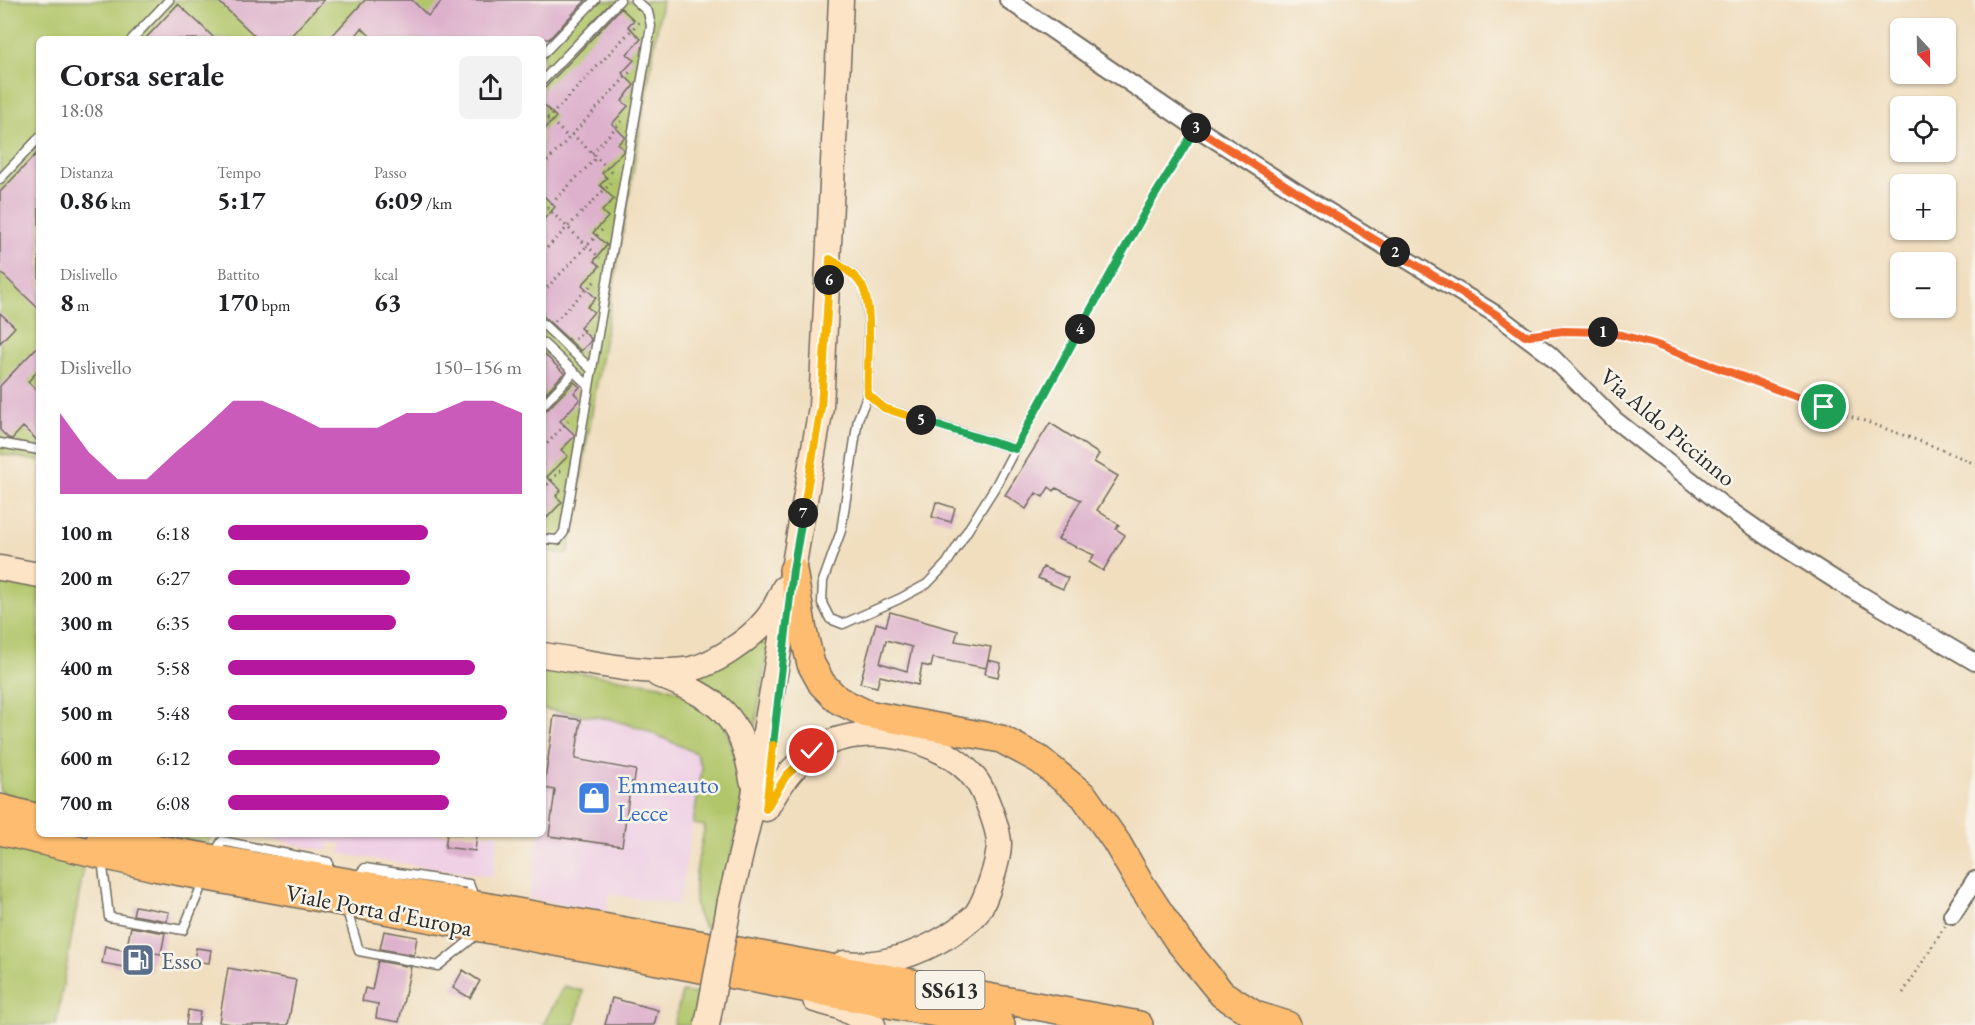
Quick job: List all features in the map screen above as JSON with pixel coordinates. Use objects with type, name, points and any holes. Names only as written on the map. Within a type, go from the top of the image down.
[{"type":"highway","points":[[793,570],[811,664],[822,684],[838,700],[867,714],[1001,739],[1040,760],[1084,796],[1117,843],[1140,884],[1177,939],[1222,994],[1255,1015],[1287,1025]]},
{"type":"highway","points":[[0,808],[36,817]]},
{"type":"highway","name":"Viale Porta d'Europa","points":[[0,831],[36,836]]},
{"type":"highway","name":"Viale Porta d'Europa","points":[[44,837],[102,845],[209,868],[341,889],[760,968]]},
{"type":"highway","name":"SS613","points":[[760,968],[1001,1025]]},
{"type":"highway","name":"SS613","points":[[760,968],[1139,1025]]},
{"type":"main road","points":[[707,1025],[759,808],[793,570],[821,407],[841,0]]},
{"type":"main road","points":[[0,568],[36,574]]},
{"type":"main road","points":[[546,655],[645,670],[686,670],[706,664],[724,655],[766,620],[793,570]]},
{"type":"main road","points":[[645,670],[705,696],[733,722],[742,738],[749,759],[759,808]]},
{"type":"main road","points":[[759,808],[786,776],[812,751],[834,740],[865,734],[888,735],[915,741],[950,756],[976,780],[991,811],[999,844],[990,885],[976,914],[958,930],[930,946],[900,959],[862,965],[760,968]]},
{"type":"main road","points":[[723,1025],[737,902]]},
{"type":"main road","points":[[760,968],[780,992],[840,1007],[873,1025]]},
{"type":"street","name":"Via Aldo Piccinno","points":[[1008,0],[1298,193],[1497,315],[1550,356],[1615,420],[1725,507],[1767,537],[1975,662]]},
{"type":"street","points":[[1952,915],[1975,880]]},
{"type":"lane","points":[[135,36],[169,0]]},
{"type":"lane","points":[[546,51],[595,0]]},
{"type":"lane","points":[[546,77],[620,0]]},
{"type":"lane","points":[[546,539],[558,540],[564,532],[638,104],[651,26],[648,12],[636,0]]},
{"type":"lane","points":[[0,179],[36,141]]},
{"type":"lane","points":[[830,259],[850,272],[864,289],[868,316],[868,394],[858,418],[841,531],[823,581],[822,603],[830,620],[843,624],[927,584],[947,563],[995,488],[1015,449],[884,408],[868,394]]},
{"type":"lane","points":[[546,327],[592,370]]},
{"type":"lane","points":[[546,347],[589,386]]},
{"type":"lane","points":[[546,402],[574,372]]},
{"type":"lane","points":[[0,443],[36,449]]},
{"type":"lane","points":[[102,845],[109,917],[183,930],[222,841],[328,862],[341,889],[359,951],[438,966],[481,917],[469,884],[365,868],[341,889]]},
{"type":"path","points":[[546,120],[648,12]]},
{"type":"path","points":[[546,163],[646,55]]},
{"type":"path","points":[[592,153],[638,104]]},
{"type":"path","points":[[546,249],[617,177],[592,153],[548,118]]},
{"type":"path","points":[[1015,449],[1138,226],[1196,127]]},
{"type":"path","points":[[546,325],[610,267],[547,208],[596,158]]},
{"type":"path","points":[[546,289],[619,211]]},
{"type":"path","points":[[567,347],[602,311]]},
{"type":"path","points":[[1525,336],[1563,331],[1593,331],[1644,341],[1754,379],[1975,464]]},
{"type":"path","points":[[546,445],[586,402]]},
{"type":"path","points":[[546,486],[577,453]]},
{"type":"path","points":[[1903,993],[1952,915]]},
{"type":"shaded area","points":[[555,711],[610,719],[643,729],[696,753],[702,768],[679,905],[610,894],[607,912],[529,899],[538,837],[546,837],[546,774]]},
{"type":"shaded area","points":[[261,837],[499,837],[493,877],[340,854],[342,845],[330,842],[328,851]]},
{"type":"green space","points":[[0,0],[662,1],[568,554],[546,550],[546,36],[36,36],[36,460],[0,454]]},
{"type":"green space","points":[[0,578],[36,584],[36,807],[0,791]]},
{"type":"green space","points":[[771,630],[753,739],[687,675]]},
{"type":"green space","points":[[546,667],[660,685],[687,694],[725,724],[744,788],[718,935],[706,928],[699,918],[696,906],[695,879],[705,826],[693,824],[702,768],[696,753],[643,729],[610,719],[546,709]]},
{"type":"green space","points":[[174,837],[210,837],[208,844]]},
{"type":"green space","points":[[0,845],[81,865],[83,872],[56,1025],[0,1025]]},
{"type":"green space","points":[[564,986],[583,991],[575,1025],[543,1025]]},
{"type":"green space","points":[[682,992],[708,995],[703,1025],[674,1025]]},
{"type":"building","points":[[217,0],[324,0],[291,36],[255,36]]},
{"type":"building","points":[[365,0],[412,0],[428,16],[443,0],[586,0],[549,39],[546,39],[546,36],[370,36],[362,28],[355,36],[332,36]]},
{"type":"building","points":[[178,4],[212,36],[148,36]]},
{"type":"building","points":[[621,8],[634,20],[628,26],[641,39],[627,54],[634,60],[622,73],[634,85],[622,101],[628,106],[612,124],[625,137],[618,144],[623,152],[602,173],[607,178],[600,185],[614,199],[602,211],[608,217],[593,233],[607,245],[594,261],[600,266],[582,285],[596,298],[587,307],[594,312],[580,328],[591,339],[581,351],[546,319],[546,217],[555,207],[546,198],[546,128],[556,117],[546,107],[546,87]]},
{"type":"building","points":[[36,154],[36,306],[0,272],[0,192]]},
{"type":"building","points":[[0,313],[15,327],[0,343]]},
{"type":"building","points":[[36,348],[36,373],[28,382],[36,389],[36,439],[23,427],[12,439],[0,430],[0,386]]},
{"type":"building","points":[[546,356],[564,373],[546,393]]},
{"type":"building","points":[[574,382],[580,387],[574,393],[580,399],[560,421],[574,434],[574,437],[561,450],[568,456],[547,477],[561,490],[556,496],[562,502],[546,519],[546,410]]},
{"type":"building","points":[[1050,423],[1099,454],[1094,462],[1118,476],[1097,510],[1119,525],[1116,529],[1125,535],[1103,571],[1089,562],[1094,555],[1058,539],[1081,500],[1056,488],[1054,491],[1049,487],[1043,497],[1036,493],[1026,509],[1005,495]]},
{"type":"building","points":[[936,502],[955,508],[951,522],[932,517]]},
{"type":"building","points":[[1043,567],[1068,578],[1063,589],[1038,578]]},
{"type":"building","points":[[890,612],[958,631],[955,641],[991,647],[986,668],[933,658],[931,667],[922,665],[918,685],[880,676],[877,687],[860,683],[876,623],[886,626]],"holes":[[[886,640],[912,647],[907,671],[880,663]]]},
{"type":"building","points":[[988,660],[1001,663],[998,677],[985,674]]},
{"type":"building","points":[[554,716],[581,720],[575,759],[636,770],[634,782],[631,782],[622,846],[549,836],[555,790],[546,788]]},
{"type":"building","points":[[447,837],[477,837],[475,851],[445,847]]},
{"type":"building","points":[[135,906],[169,912],[167,921],[133,915]]},
{"type":"building","points":[[131,927],[165,933],[161,954],[154,953],[150,972],[102,963],[105,946],[126,951]]},
{"type":"building","points":[[384,931],[417,937],[414,955],[380,949]]},
{"type":"building","points":[[196,948],[211,950],[209,963],[194,961]]},
{"type":"building","points":[[378,961],[411,967],[399,1022],[376,1018],[378,1004],[362,1001],[365,988],[372,990]]},
{"type":"building","points":[[228,968],[296,980],[288,1025],[238,1025],[219,1022]]},
{"type":"building","points":[[463,970],[480,981],[470,998],[453,988]]},
{"type":"building","points":[[612,998],[658,1010],[654,1025],[605,1025]]},
{"type":"building","points":[[188,1010],[200,1012],[198,1025],[186,1025]]},
{"type":"place","name":"Emmeauto Lecce","points":[[594,798]]},
{"type":"place","name":"Esso","points":[[138,960]]},
{"type":"route","points":[[812,751],[786,776],[766,809],[793,570],[821,407],[830,259],[850,272],[864,289],[868,316],[868,394],[884,408],[1015,449],[1149,205],[1196,127],[1298,193],[1497,315],[1525,336],[1563,331],[1593,331],[1622,335],[1754,379],[1824,407]]}]
